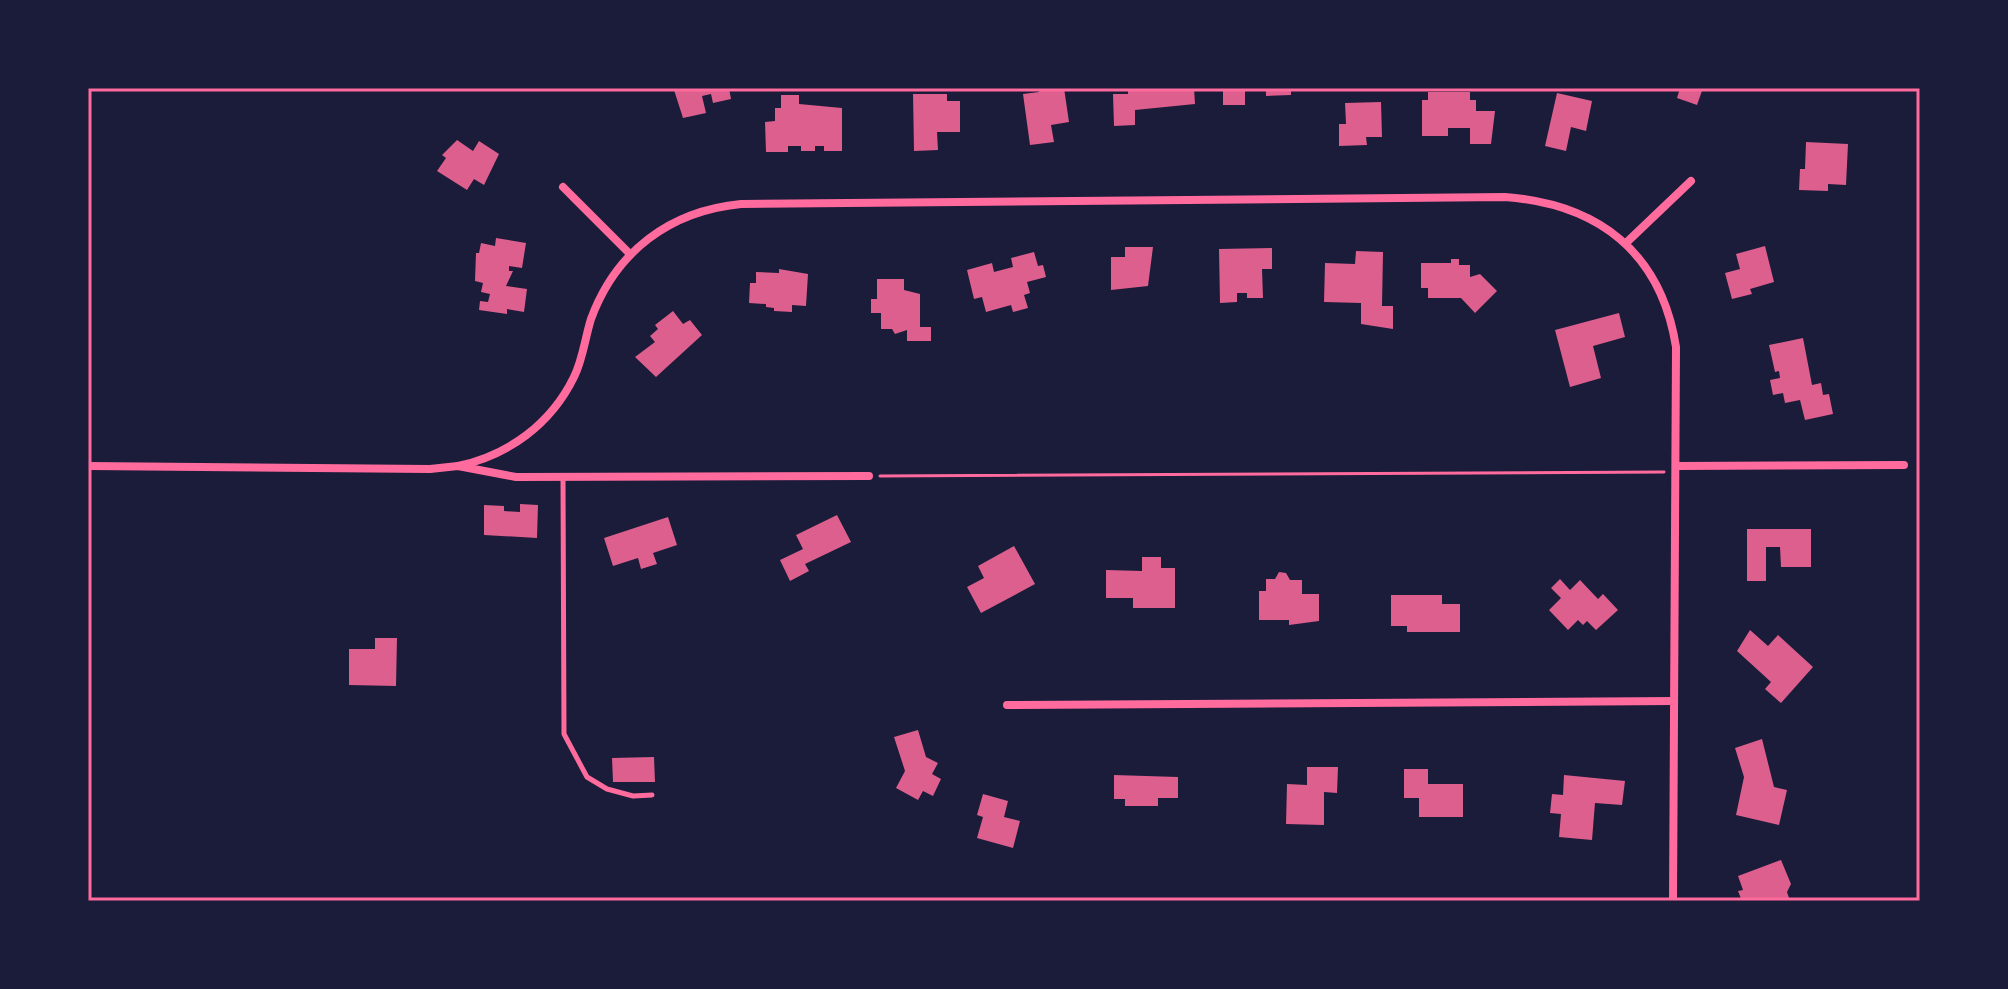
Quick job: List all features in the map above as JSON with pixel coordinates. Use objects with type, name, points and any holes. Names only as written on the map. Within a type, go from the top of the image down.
[{"type":"street","points":[[1626,243],[1691,181]]},
{"type":"street","points":[[563,187],[630,254]]},
{"type":"street","points":[[88,466],[430,469],[488,458],[517,443],[558,403],[579,367],[591,320],[603,290],[630,254],[674,220],[701,209],[772,203],[1505,197],[1535,199],[1569,208],[1607,227],[1626,243],[1658,287],[1673,330],[1677,361],[1673,901]]},
{"type":"street","points":[[1676,469],[1904,465]]},
{"type":"street","points":[[458,466],[516,477],[869,476]]},
{"type":"street","points":[[1007,705],[1674,701]]},
{"type":"lane","points":[[563,477],[564,734],[587,777],[607,789],[633,796],[652,795]]},
{"type":"path","points":[[869,476],[1676,469]]},
{"type":"building","points":[[729,88],[731,99],[713,103],[711,94],[702,96],[706,113],[683,118],[674,90]]},
{"type":"building","points":[[1038,88],[1064,88],[1069,122],[1051,125],[1054,142],[1030,145],[1023,94],[1039,92]]},
{"type":"building","points":[[1128,88],[1194,88],[1195,104],[1135,110],[1135,125],[1114,126],[1113,94],[1128,94]]},
{"type":"building","points":[[1223,88],[1245,88],[1245,105],[1223,105]]},
{"type":"building","points":[[1266,88],[1291,88],[1291,95],[1266,96]]},
{"type":"building","points":[[1680,88],[1703,88],[1697,105],[1677,98]]},
{"type":"building","points":[[1428,92],[1470,92],[1470,100],[1476,100],[1476,111],[1495,111],[1491,144],[1470,144],[1470,128],[1448,128],[1448,136],[1422,136],[1422,100],[1428,100]]},
{"type":"building","points":[[1557,93],[1592,101],[1586,131],[1571,127],[1566,151],[1545,146]]},
{"type":"building","points":[[913,94],[947,94],[947,101],[960,101],[960,132],[937,132],[938,150],[914,151]]},
{"type":"building","points":[[781,95],[799,95],[799,104],[842,108],[842,151],[824,151],[824,146],[815,146],[815,151],[801,151],[801,146],[788,146],[788,152],[766,152],[765,122],[775,121],[775,108],[781,108]]},
{"type":"building","points":[[1381,102],[1382,137],[1366,137],[1367,145],[1339,146],[1339,124],[1346,124],[1345,103]]},
{"type":"building","points":[[457,140],[473,151],[479,141],[499,154],[484,185],[474,179],[467,190],[437,171],[446,158],[442,155]]},
{"type":"building","points":[[1806,142],[1848,144],[1846,185],[1828,184],[1828,191],[1799,190],[1800,169],[1805,169]]},
{"type":"building","points":[[496,238],[526,243],[522,268],[509,266],[509,271],[513,271],[506,286],[527,289],[524,312],[507,309],[507,314],[479,310],[480,301],[488,302],[490,294],[481,292],[483,283],[475,281],[476,253],[479,253],[481,243],[495,246]]},
{"type":"building","points":[[1765,246],[1774,282],[1750,289],[1752,294],[1732,299],[1725,273],[1740,269],[1736,254]]},
{"type":"building","points":[[1125,247],[1153,247],[1148,286],[1111,290],[1111,257],[1125,257]]},
{"type":"building","points":[[1272,248],[1272,269],[1262,269],[1263,298],[1247,298],[1247,293],[1237,293],[1237,302],[1220,303],[1219,249]]},
{"type":"building","points":[[1356,251],[1383,252],[1382,306],[1393,306],[1393,329],[1361,324],[1361,303],[1324,302],[1325,263],[1355,264]]},
{"type":"building","points":[[1034,252],[1038,266],[1043,265],[1046,277],[1027,282],[1030,293],[1024,295],[1028,308],[1013,312],[1011,305],[986,312],[982,297],[974,299],[967,270],[992,263],[994,272],[1013,267],[1011,258]]},
{"type":"building","points":[[1451,259],[1459,259],[1459,265],[1470,265],[1470,277],[1480,274],[1497,291],[1475,313],[1461,298],[1428,298],[1428,288],[1421,288],[1421,263],[1451,263]]},
{"type":"building","points":[[779,269],[808,274],[806,306],[792,305],[792,312],[774,311],[766,304],[749,303],[750,283],[756,283],[756,272],[779,273]]},
{"type":"building","points":[[877,279],[904,279],[904,290],[920,294],[920,327],[931,327],[931,341],[907,341],[907,330],[895,334],[892,329],[881,329],[881,313],[871,313],[871,299],[877,299]]},
{"type":"building","points":[[673,311],[683,324],[690,320],[702,335],[656,377],[635,357],[655,342],[650,336],[658,329],[655,325]]},
{"type":"building","points":[[1619,313],[1625,337],[1593,346],[1601,378],[1570,387],[1555,330]]},
{"type":"building","points":[[1803,338],[1812,385],[1821,383],[1823,395],[1829,394],[1833,414],[1805,420],[1800,400],[1785,403],[1783,393],[1773,395],[1770,380],[1780,378],[1779,371],[1775,372],[1769,345]]},
{"type":"building","points":[[520,504],[538,505],[537,538],[484,535],[484,505],[504,506],[504,511],[520,512]]},
{"type":"building","points":[[837,515],[851,542],[805,564],[809,571],[790,581],[780,560],[803,549],[796,535]]},
{"type":"building","points":[[668,517],[677,545],[653,553],[657,564],[641,569],[638,558],[613,566],[604,538]]},
{"type":"building","points":[[1747,529],[1811,529],[1811,567],[1781,567],[1780,547],[1766,547],[1766,581],[1747,581]]},
{"type":"building","points":[[1014,546],[1035,584],[981,613],[967,587],[984,578],[978,566]]},
{"type":"building","points":[[1142,557],[1161,557],[1161,568],[1175,568],[1175,608],[1133,608],[1133,598],[1106,598],[1106,570],[1142,571]]},
{"type":"building","points":[[1279,572],[1286,573],[1290,580],[1302,580],[1302,594],[1319,594],[1319,621],[1289,625],[1289,620],[1259,620],[1259,591],[1266,591],[1266,579],[1275,579]]},
{"type":"building","points":[[1560,579],[1570,590],[1580,580],[1598,599],[1603,594],[1618,610],[1596,630],[1587,621],[1583,625],[1578,620],[1568,630],[1549,610],[1561,598],[1551,588]]},
{"type":"building","points":[[1391,595],[1442,595],[1442,604],[1460,604],[1460,632],[1407,632],[1407,626],[1391,626]]},
{"type":"building","points":[[1750,630],[1768,646],[1778,635],[1813,667],[1781,703],[1765,689],[1771,682],[1737,651]]},
{"type":"building","points":[[375,638],[397,638],[396,686],[349,685],[349,649],[375,649]]},
{"type":"building","points":[[918,730],[926,757],[938,763],[932,774],[941,779],[933,796],[923,791],[918,800],[896,788],[905,771],[894,737]]},
{"type":"building","points":[[1762,739],[1774,787],[1787,790],[1779,825],[1736,815],[1744,777],[1735,748]]},
{"type":"building","points":[[654,757],[655,782],[613,782],[612,758]]},
{"type":"building","points":[[1307,767],[1338,767],[1337,793],[1324,792],[1324,825],[1286,824],[1287,784],[1307,785]]},
{"type":"building","points":[[1404,769],[1428,769],[1428,784],[1463,784],[1463,817],[1419,817],[1419,798],[1404,798]]},
{"type":"building","points":[[1114,775],[1178,777],[1178,798],[1158,798],[1158,806],[1125,806],[1125,799],[1114,799]]},
{"type":"building","points":[[1564,775],[1625,781],[1622,805],[1595,803],[1592,840],[1559,837],[1561,814],[1550,813],[1552,794],[1563,795]]},
{"type":"building","points":[[983,794],[1008,801],[1004,817],[1020,821],[1013,848],[977,838],[983,817],[977,815]]},
{"type":"building","points":[[1781,860],[1791,884],[1787,892],[1790,901],[1742,901],[1738,891],[1743,890],[1738,876]]}]
